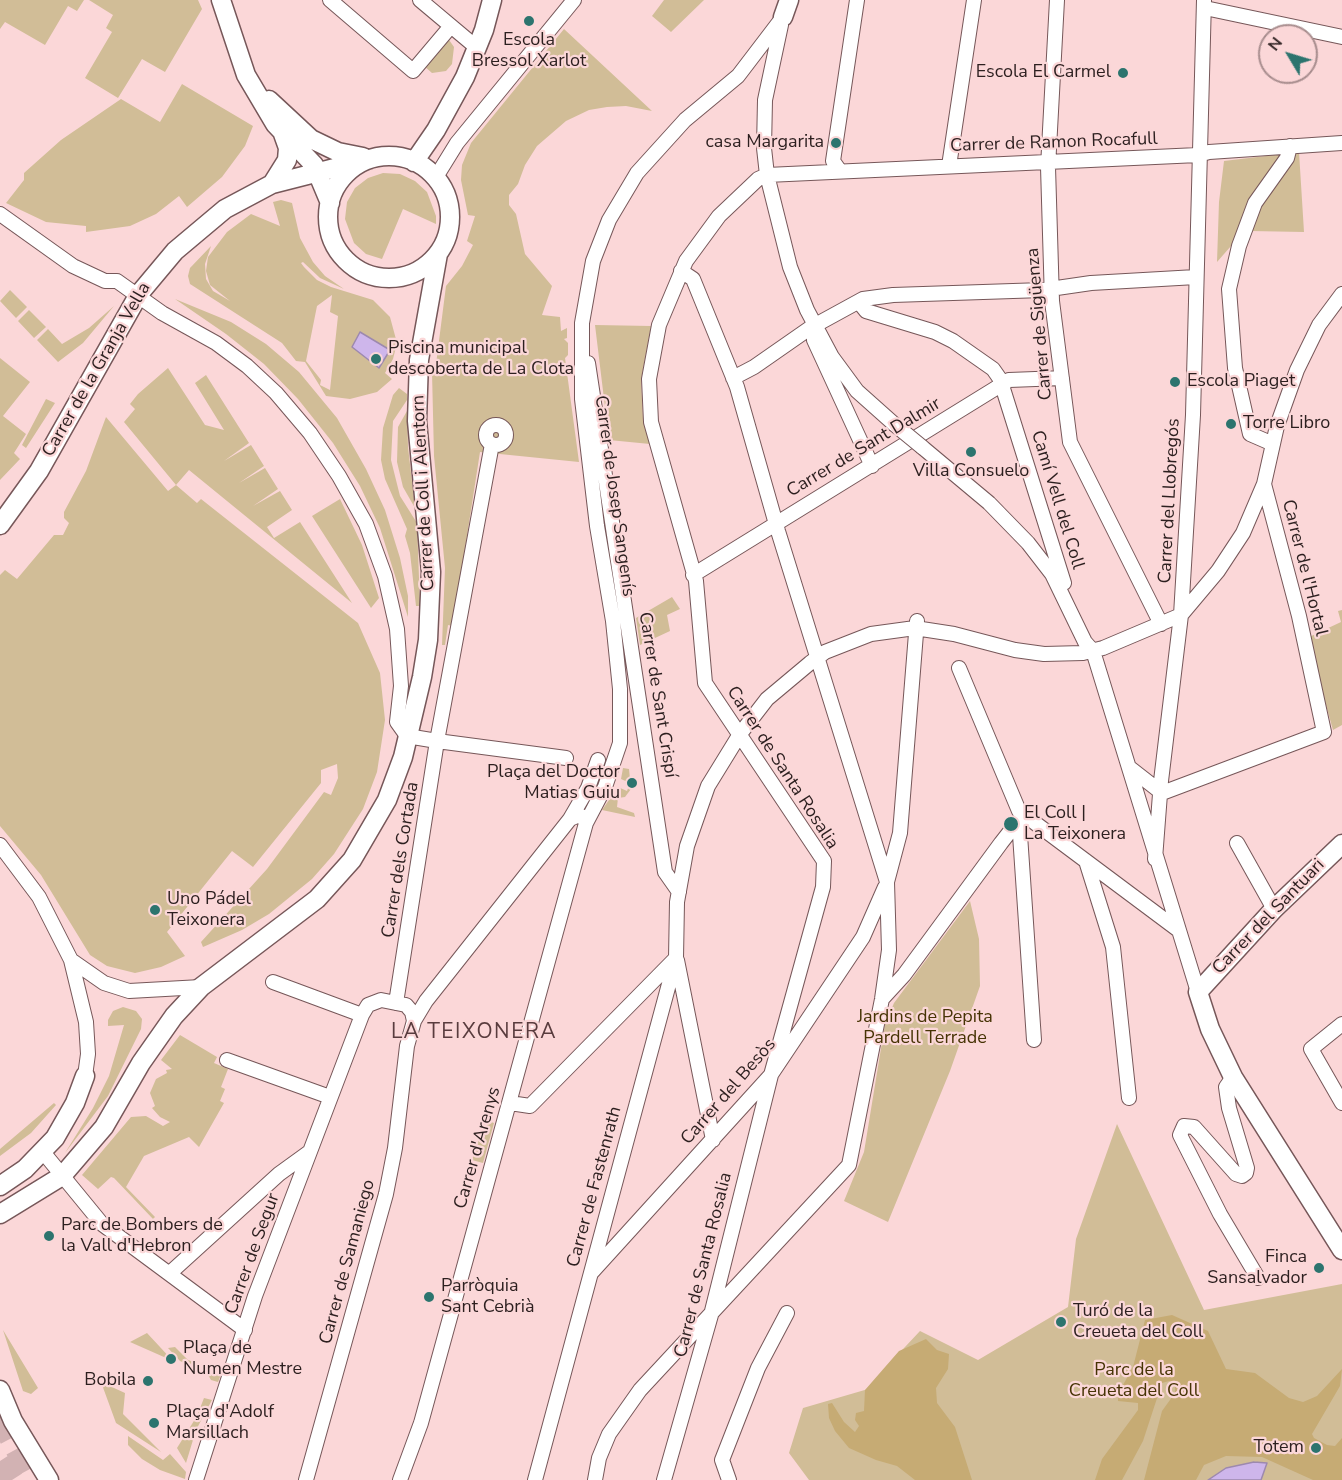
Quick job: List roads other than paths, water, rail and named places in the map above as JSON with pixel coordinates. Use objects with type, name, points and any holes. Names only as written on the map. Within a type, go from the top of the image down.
[{"type":"street","points":[[330,0],[413,71],[451,26]]},
{"type":"street","points":[[420,0],[476,47]]},
{"type":"street","points":[[414,162],[447,113],[476,47],[492,0]]},
{"type":"street","points":[[436,177],[457,143],[574,0]]},
{"type":"street","points":[[840,171],[833,162],[857,0]]},
{"type":"street","points":[[949,166],[974,0]]},
{"type":"street","name":"Carrer de Sigüenza","points":[[1057,0],[1049,162],[1052,289],[1070,442],[1161,624]]},
{"type":"street","points":[[225,3],[251,82],[282,132],[317,171],[330,203],[329,227],[335,244],[345,259],[360,271],[387,278],[406,276],[420,270],[438,254],[448,234],[450,217],[448,200],[436,177],[414,162],[391,157],[370,159],[338,152],[311,140],[251,82]]},
{"type":"street","points":[[1204,4],[1342,37]]},
{"type":"street","name":"Carrer del Llobregós","points":[[1155,859],[1162,793],[1161,781],[1181,615],[1193,415],[1198,155],[1204,4]]},
{"type":"street","points":[[786,9],[772,59],[764,114],[767,175],[790,267],[812,327],[814,343],[872,466]]},
{"type":"street","name":"Carrer de Josep Sangenís","points":[[586,823],[614,762],[621,725],[613,621],[597,526],[582,399],[582,323],[593,261],[609,220],[637,172],[685,120],[738,76],[786,9]]},
{"type":"street","points":[[753,57],[763,51],[772,59]]},
{"type":"street","name":"Carrer de Josep Sangenís","points":[[738,76],[742,77],[757,63],[772,59]]},
{"type":"street","points":[[272,184],[288,154],[282,132]]},
{"type":"street","name":"Carrer de Ramon Rocafull","points":[[767,175],[1198,155],[1342,143]]},
{"type":"street","points":[[1273,444],[1250,434],[1235,368],[1229,289],[1239,246],[1255,203],[1287,158],[1290,146]]},
{"type":"street","points":[[330,203],[345,176],[370,159]]},
{"type":"street","name":"Carrer de la Granja Vella","points":[[0,525],[39,471],[139,294],[165,261],[198,230],[225,210],[272,184],[370,159]]},
{"type":"street","name":"Carrer de Santa Rosalia","points":[[664,1480],[711,1315],[770,1076],[823,887],[824,861],[705,683],[696,581],[651,422],[649,379],[658,325],[681,271],[719,216],[758,179],[767,175]]},
{"type":"street","points":[[0,214],[73,266],[105,281],[117,281],[139,294],[162,313],[216,343],[247,366],[276,393],[310,433],[339,476],[366,524],[385,576],[398,639],[401,686],[397,722],[407,736],[566,758]]},
{"type":"street","name":"Carrer de Coll i Alentorn","points":[[0,1214],[62,1176],[104,1127],[165,1028],[201,987],[305,910],[341,874],[382,812],[401,766],[423,676],[428,640],[430,572],[417,421],[419,360],[438,254]]},
{"type":"street","points":[[595,1480],[599,1458],[609,1434],[640,1390],[849,1165],[882,999],[889,950],[887,882],[733,378],[693,279],[681,271]]},
{"type":"street","points":[[733,378],[754,367],[812,327],[863,299],[893,295],[1052,289],[1091,283],[1196,277]]},
{"type":"street","name":"Carrer de Fastenrath","points":[[535,1480],[676,958],[678,897],[687,846],[708,786],[740,734],[767,699],[817,658],[871,634],[916,624],[1015,650],[1044,654],[1093,651],[1181,615],[1218,571],[1243,533],[1264,484],[1273,444],[1297,370],[1319,325],[1342,294]]},
{"type":"street","name":"Camí Vell del Coll","points":[[863,299],[862,306],[866,311],[935,332],[953,341],[993,369],[1003,384],[1063,582],[1091,640],[1093,651]]},
{"type":"street","name":"Carrer de Sant Crispí","points":[[582,323],[665,872],[678,897]]},
{"type":"street","points":[[812,327],[850,383],[894,424],[989,503],[1028,543],[1052,574],[1085,642],[1093,651],[1130,768],[1155,859],[1210,1029],[1233,1077],[1342,1250]]},
{"type":"street","name":"Carrer de Sant Dalmir","points":[[693,575],[1009,380],[1062,378]]},
{"type":"street","name":"Carrer dels Cortada","points":[[398,995],[437,741],[492,444]]},
{"type":"street","name":"Carrer de l'Hortal","points":[[1162,793],[1324,732],[1299,616],[1264,484]]},
{"type":"street","points":[[887,882],[900,834],[916,624]]},
{"type":"street","points":[[959,668],[1023,819],[1034,1040]]},
{"type":"street","name":"Carrer de Samaniego","points":[[306,1480],[386,1194],[395,1148],[406,1051],[414,1021],[428,998],[570,819],[588,788],[598,760]]},
{"type":"street","points":[[1130,768],[1162,793]]},
{"type":"street","points":[[570,819],[579,815],[586,823]]},
{"type":"street","points":[[882,999],[904,975],[1023,819]]},
{"type":"street","points":[[1023,819],[1086,861],[1177,929]]},
{"type":"street","name":"Carrer d'Arenys","points":[[400,1480],[421,1423],[586,823]]},
{"type":"street","points":[[1237,843],[1274,909]]},
{"type":"street","name":"Carrer del Santuari","points":[[1198,992],[1274,909],[1342,844]]},
{"type":"street","points":[[0,845],[39,897],[71,960],[86,1022],[88,1054],[85,1076],[68,1116],[43,1152],[25,1169],[0,1186]]},
{"type":"street","points":[[1086,861],[1113,947],[1129,1098]]},
{"type":"street","name":"Carrer del Besòs","points":[[590,1275],[770,1076],[863,937],[887,882]]},
{"type":"street","points":[[510,1103],[530,1106],[676,958]]},
{"type":"street","points":[[676,958],[713,1140]]},
{"type":"street","points":[[71,960],[104,983],[129,991],[201,987]]},
{"type":"street","points":[[273,982],[356,1013],[374,1002],[398,995],[428,998]]},
{"type":"street","points":[[398,995],[410,1008],[414,1021]]},
{"type":"street","name":"Carrer de Segur","points":[[196,1480],[244,1330],[350,1043],[356,1013]]},
{"type":"street","points":[[1342,1024],[1311,1049],[1342,1103]]},
{"type":"street","points":[[227,1060],[330,1097]]},
{"type":"street","points":[[1233,1077],[1227,1087],[1228,1097],[1247,1168],[1244,1175],[1236,1174],[1194,1127],[1186,1125],[1180,1131],[1220,1214],[1258,1278]]},
{"type":"street","points":[[43,1152],[102,1224],[244,1330]]},
{"type":"street","points":[[170,1273],[279,1174],[308,1153]]},
{"type":"street","points":[[729,1480],[722,1460],[724,1453],[758,1368],[787,1313]]},
{"type":"street","points":[[0,1390],[13,1421],[49,1480]]},
{"type":"tunnel","points":[[0,1417],[34,1480]]},
{"type":"tunnel","points":[[0,1461],[12,1480]]},
{"type":"place","name":"Escola Bressol Xarlot","points":[[529,21]]},
{"type":"place","name":"Escola El Carmel","points":[[1123,73]]},
{"type":"place","name":"casa Margarita","points":[[836,143]]},
{"type":"place","name":"Piscina municipal descoberta de La Clota","points":[[376,359]]},
{"type":"place","name":"Escola Piaget","points":[[1175,382]]},
{"type":"place","name":"Torre Libro","points":[[1231,424]]},
{"type":"place","name":"Villa Consuelo","points":[[971,452]]},
{"type":"place","name":"Plaça del Doctor Matias Guiu","points":[[632,783]]},
{"type":"place","name":"El Coll | La Teixonera","points":[[1011,824]]},
{"type":"place","name":"Uno Pádel Teixonera","points":[[155,910]]},
{"type":"place","name":"Parc de Bombers de la Vall d'Hebron","points":[[49,1236]]},
{"type":"place","name":"Finca Sansalvador","points":[[1319,1268]]},
{"type":"place","name":"Parròquia Sant Cebrià","points":[[429,1297]]},
{"type":"place","name":"Turó de la Creueta del Coll","points":[[1061,1322]]},
{"type":"place","name":"Plaça de Numen Mestre","points":[[171,1359]]},
{"type":"place","name":"Bobila","points":[[148,1381]]},
{"type":"place","name":"Plaça d'Adolf Marsillach","points":[[154,1423]]},
{"type":"place","name":"Totem","points":[[1316,1448]]},
{"type":"district","name":"LA TEIXONERA","points":[[474,1033]]},
{"type":"park label","name":"Jardins de Pepita Pardell Terrade","points":[[925,1028]]},
{"type":"park label","name":"Parc de la Creueta del Coll","points":[[1134,1381]]}]
